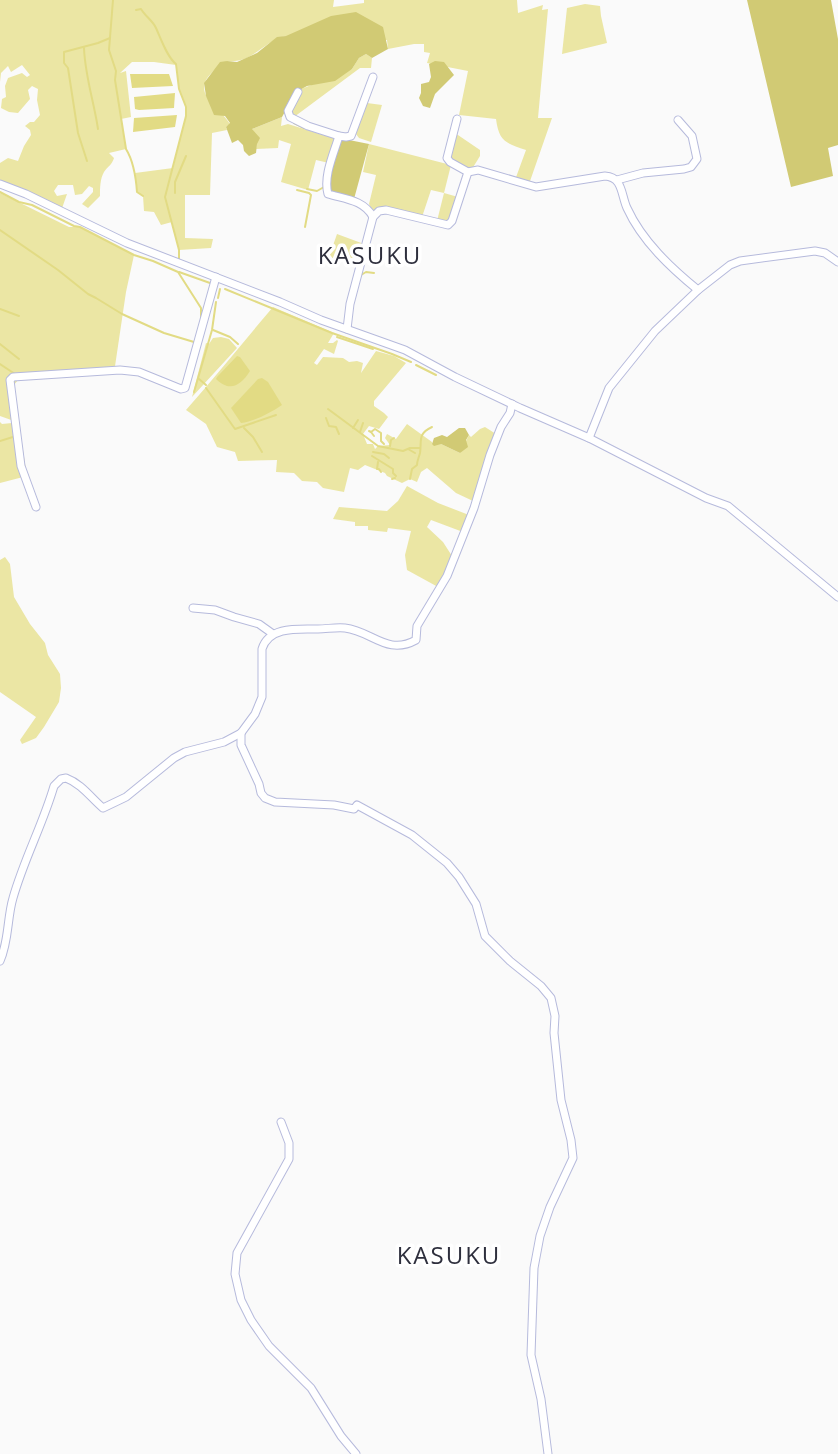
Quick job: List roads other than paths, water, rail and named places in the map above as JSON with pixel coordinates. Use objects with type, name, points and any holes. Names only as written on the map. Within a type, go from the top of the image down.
[{"type":"street","points":[[298,92],[288,111],[290,117],[339,136],[351,136],[373,77]]},
{"type":"street","points":[[457,120],[447,158],[468,172],[478,170],[536,187],[612,176],[617,180],[626,207],[645,237],[666,262],[698,290]]},
{"type":"street","points":[[617,180],[643,173],[684,170],[691,167],[697,159],[694,142],[687,127],[678,120]]},
{"type":"street","points":[[339,136],[326,180],[328,194],[363,204],[373,217]]},
{"type":"street","points":[[347,329],[350,304],[373,217],[379,211],[386,210],[449,225],[468,172]]},
{"type":"street","points":[[0,184],[127,243],[365,337],[405,350],[455,377],[589,438],[706,498],[728,506],[838,597]]},
{"type":"street","points":[[589,438],[609,388],[655,331],[698,290],[730,265],[740,261],[815,251],[825,253],[838,262]]},
{"type":"street","points":[[36,507],[20,466],[10,380],[13,377],[120,370],[139,372],[181,390],[185,388],[216,277]]},
{"type":"street","points":[[0,961],[6,946],[12,900],[58,781],[65,778],[75,782],[103,808],[126,797],[185,752],[224,742],[241,733],[255,714],[262,697],[262,649],[273,634],[294,629],[343,627],[391,646],[408,645],[416,640],[417,626],[447,576],[474,508],[490,455],[512,404]]},
{"type":"street","points":[[193,608],[215,610],[259,624],[273,634]]},
{"type":"street","points":[[241,733],[241,745],[265,798],[275,802],[354,808],[357,805],[412,835],[447,863],[476,904],[485,936],[510,961],[541,985],[551,998],[555,1016],[554,1033],[561,1100],[573,1158],[550,1207],[540,1236],[534,1268],[531,1355],[541,1399],[548,1454]]},
{"type":"street","points":[[224,742],[241,745]]},
{"type":"street","points":[[281,1122],[289,1143],[289,1158],[237,1253],[235,1274],[241,1300],[251,1320],[269,1346],[311,1388],[341,1436],[356,1454]]},
{"type":"waterway","points":[[113,0],[109,50],[116,71],[115,80],[126,149],[133,165],[137,192],[143,196]]},
{"type":"waterway","points":[[136,10],[141,9],[153,23],[176,64],[179,89],[186,107],[165,197],[179,259]]},
{"type":"waterway","points":[[87,161],[78,133],[64,52],[110,38]]},
{"type":"waterway","points":[[84,48],[98,129]]},
{"type":"waterway","points":[[294,123],[304,128]]},
{"type":"waterway","points":[[175,193],[175,182],[186,156]]},
{"type":"waterway","points":[[307,189],[317,191],[324,187]]},
{"type":"waterway","points":[[297,190],[311,195],[305,227]]},
{"type":"waterway","points":[[0,192],[80,227],[134,255],[178,272],[201,308],[201,320]]},
{"type":"waterway","points":[[0,230],[88,294],[122,314],[164,333],[194,342]]},
{"type":"waterway","points":[[179,272],[210,283]]},
{"type":"waterway","points":[[361,275],[366,272],[374,273]]},
{"type":"waterway","points":[[218,298],[220,289]]},
{"type":"waterway","points":[[225,289],[411,362]]},
{"type":"waterway","points":[[194,392],[212,330],[216,302]]},
{"type":"waterway","points":[[0,309],[19,316]]},
{"type":"waterway","points":[[213,330],[230,337],[238,344]]},
{"type":"waterway","points":[[337,337],[373,349]]},
{"type":"waterway","points":[[0,344],[19,359]]},
{"type":"waterway","points":[[0,364],[15,374]]},
{"type":"waterway","points":[[416,365],[436,375]]},
{"type":"waterway","points":[[199,379],[206,385]]},
{"type":"waterway","points":[[206,388],[235,429],[276,415]]},
{"type":"waterway","points":[[328,409],[378,446],[403,451],[420,448]]},
{"type":"waterway","points":[[326,418],[329,426],[336,427],[339,434]]},
{"type":"waterway","points":[[353,428],[358,420]]},
{"type":"waterway","points":[[360,432],[363,423]]},
{"type":"waterway","points":[[410,479],[412,469],[417,465],[422,435],[432,427]]},
{"type":"waterway","points":[[244,428],[262,452]]},
{"type":"waterway","points":[[371,432],[375,429],[381,433],[381,441],[384,444]]},
{"type":"waterway","points":[[369,431],[374,436]]},
{"type":"waterway","points":[[0,441],[16,436]]},
{"type":"waterway","points":[[390,446],[394,438]]},
{"type":"waterway","points":[[408,449],[415,453]]},
{"type":"waterway","points":[[373,452],[389,458]]},
{"type":"waterway","points":[[372,456],[393,469],[396,476]]},
{"type":"waterway","points":[[378,462],[377,469],[381,472]]},
{"type":"district","name":"KASUKU","points":[[370,254]]},
{"type":"district","name":"KASUKU","points":[[449,1254]]}]
